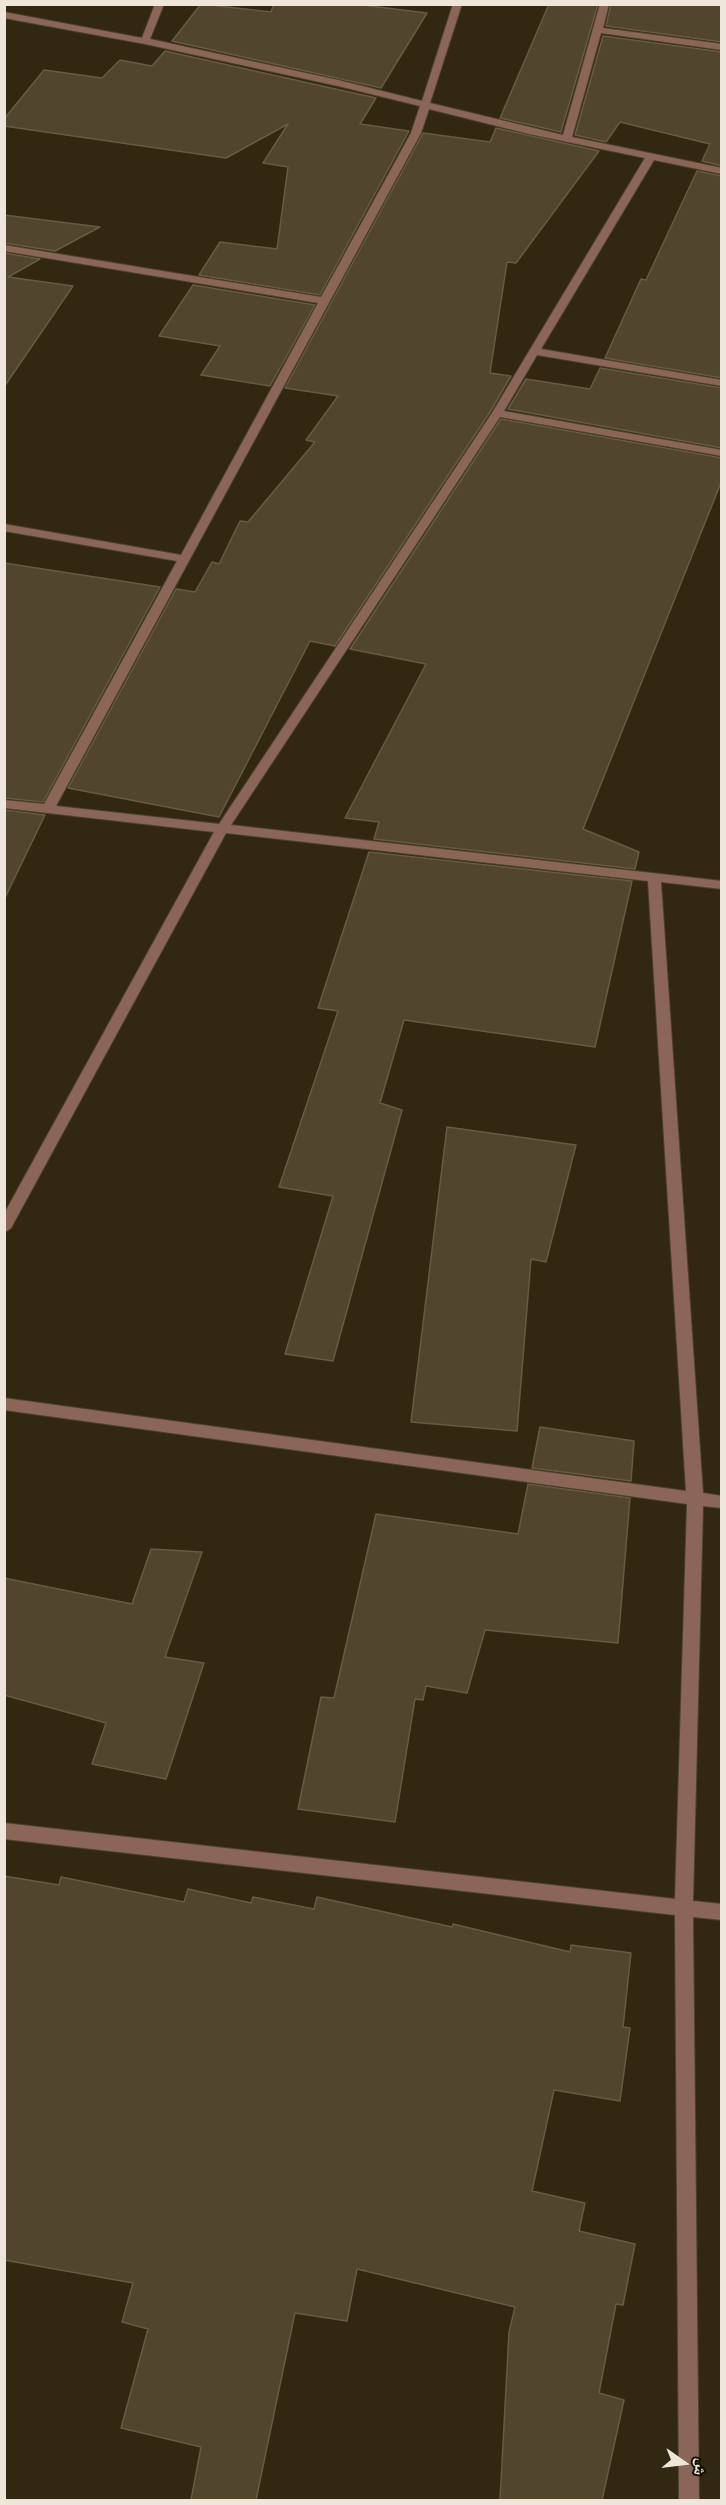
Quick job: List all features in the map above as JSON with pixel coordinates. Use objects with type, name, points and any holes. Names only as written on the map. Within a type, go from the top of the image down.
[{"type":"street","points":[[145,40],[160,4]]},
{"type":"street","points":[[48,809],[416,132],[458,4]]},
{"type":"street","points":[[567,139],[600,30],[605,4]]},
{"type":"street","points":[[4,15],[145,40],[424,103],[491,122],[722,171]]},
{"type":"street","points":[[600,30],[722,47]]},
{"type":"street","points":[[4,1228],[222,829],[497,413],[651,156]]},
{"type":"street","points":[[4,249],[324,301]]},
{"type":"street","points":[[535,351],[722,383]]},
{"type":"street","points":[[497,413],[722,453]]},
{"type":"street","points":[[4,527],[184,559]]},
{"type":"street","points":[[4,804],[722,885]]},
{"type":"street","points":[[654,878],[695,1499],[684,1907],[689,2500]]},
{"type":"street","points":[[4,1404],[722,1502]]},
{"type":"street","points":[[4,1831],[722,1911]]},
{"type":"building","points":[[201,4],[271,12],[274,4],[354,4],[427,13],[381,88],[172,41]]},
{"type":"building","points":[[549,4],[598,4],[561,132],[500,118]]},
{"type":"building","points":[[611,4],[722,4],[722,42],[606,26]]},
{"type":"building","points":[[603,36],[722,52],[722,166],[702,161],[710,144],[620,122],[606,142],[575,135]]},
{"type":"building","points":[[165,51],[376,98],[360,124],[409,131],[320,295],[199,275],[220,242],[277,249],[288,167],[263,163],[288,124],[226,158],[4,126],[4,119],[44,70],[102,78],[120,60],[152,66]]},
{"type":"building","points":[[496,128],[599,151],[516,263],[507,262],[490,373],[511,376],[490,412],[335,646],[310,641],[219,817],[68,788],[176,589],[195,592],[212,562],[219,564],[240,521],[248,522],[315,442],[306,440],[338,396],[285,388],[423,133],[490,142]]},
{"type":"building","points":[[697,171],[722,176],[722,378],[605,358],[641,279],[646,280]]},
{"type":"building","points":[[4,215],[100,227],[55,251],[4,243]]},
{"type":"building","points":[[4,253],[40,259],[8,277],[73,286],[4,387]]},
{"type":"building","points":[[193,285],[315,305],[270,386],[201,375],[220,346],[159,336]]},
{"type":"building","points":[[600,368],[722,388],[722,448],[508,409],[526,379],[590,389]]},
{"type":"building","points":[[501,419],[722,458],[722,480],[583,829],[639,852],[635,869],[374,839],[379,822],[345,818],[426,664],[350,649]]},
{"type":"building","points":[[4,563],[160,587],[43,802],[4,798]]},
{"type":"building","points":[[4,810],[45,815],[4,900]]},
{"type":"building","points":[[369,852],[632,881],[595,1047],[404,1020],[380,1103],[402,1110],[333,1361],[285,1354],[333,1196],[279,1187],[338,1011],[318,1008]]},
{"type":"building","points":[[447,1127],[576,1145],[546,1262],[531,1259],[517,1431],[411,1422]]},
{"type":"building","points":[[540,1427],[634,1441],[631,1481],[532,1468]]},
{"type":"building","points":[[528,1484],[630,1498],[618,1643],[485,1630],[467,1693],[426,1686],[423,1700],[415,1699],[395,1822],[298,1809],[321,1697],[334,1698],[376,1514],[518,1534]]},
{"type":"building","points":[[151,1549],[202,1552],[165,1657],[204,1663],[166,1779],[92,1764],[106,1723],[4,1695],[4,1578],[132,1604]]},
{"type":"building","points":[[4,1876],[59,1885],[61,1877],[184,1902],[188,1889],[251,1903],[253,1897],[314,1909],[317,1897],[452,1927],[453,1924],[570,1952],[571,1945],[631,1953],[623,2027],[630,2028],[620,2101],[554,2090],[532,2191],[585,2203],[579,2231],[635,2244],[623,2305],[616,2304],[599,2393],[624,2400],[602,2500],[500,2500],[509,2332],[515,2307],[357,2269],[347,2321],[295,2313],[256,2500],[191,2500],[201,2447],[121,2428],[148,2329],[122,2322],[133,2283],[4,2260]]}]
